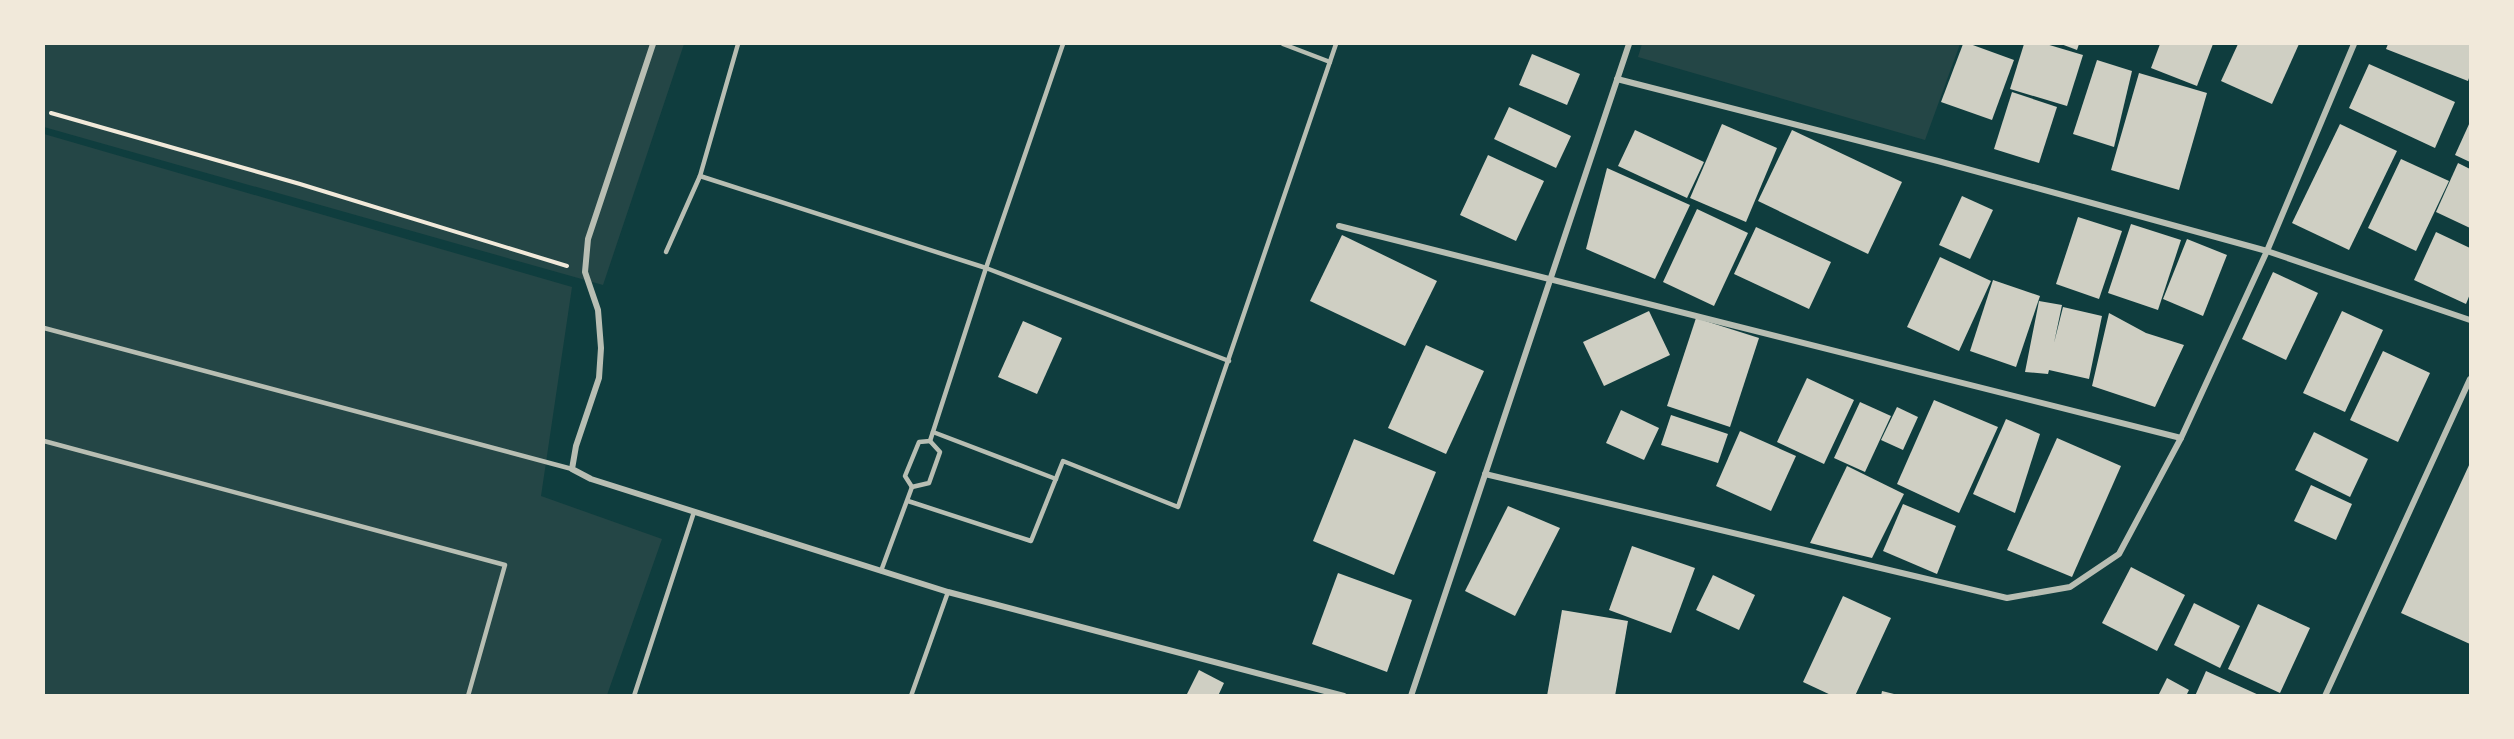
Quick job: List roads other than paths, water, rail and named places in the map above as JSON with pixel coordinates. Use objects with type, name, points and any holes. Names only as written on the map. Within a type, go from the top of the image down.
[{"type":"street","points":[[653,44],[588,239],[585,272],[598,310],[602,348],[598,378],[576,446],[572,469],[591,479],[948,592],[1344,696]]},
{"type":"street","points":[[1411,696],[1629,44]]},
{"type":"street","points":[[1485,474],[2007,598],[2070,587],[2119,554],[2181,438],[2267,250],[2354,44]]},
{"type":"street","points":[[1617,79],[1938,161],[2267,250],[2470,320]]},
{"type":"street","points":[[1339,226],[1549,281],[2181,438]]},
{"type":"street","points":[[2325,696],[2470,379]]},
{"type":"lane","points":[[666,252],[700,176],[738,44]]},
{"type":"lane","points":[[930,441],[986,267],[1064,44]]},
{"type":"lane","points":[[1283,44],[1330,62]]},
{"type":"lane","points":[[908,501],[1031,541],[1063,461],[1178,507],[1336,44]]},
{"type":"lane","points":[[700,176],[986,267],[1228,361]]},
{"type":"lane","points":[[44,328],[572,469]]},
{"type":"lane","points":[[933,432],[1056,479]]},
{"type":"lane","points":[[44,441],[505,565],[468,696]]},
{"type":"lane","points":[[881,571],[912,487],[905,476],[919,442],[930,441]]},
{"type":"lane","points":[[912,487],[929,483],[940,452],[930,441]]},
{"type":"lane","points":[[634,696],[694,512]]},
{"type":"lane","points":[[911,696],[948,592]]}]
